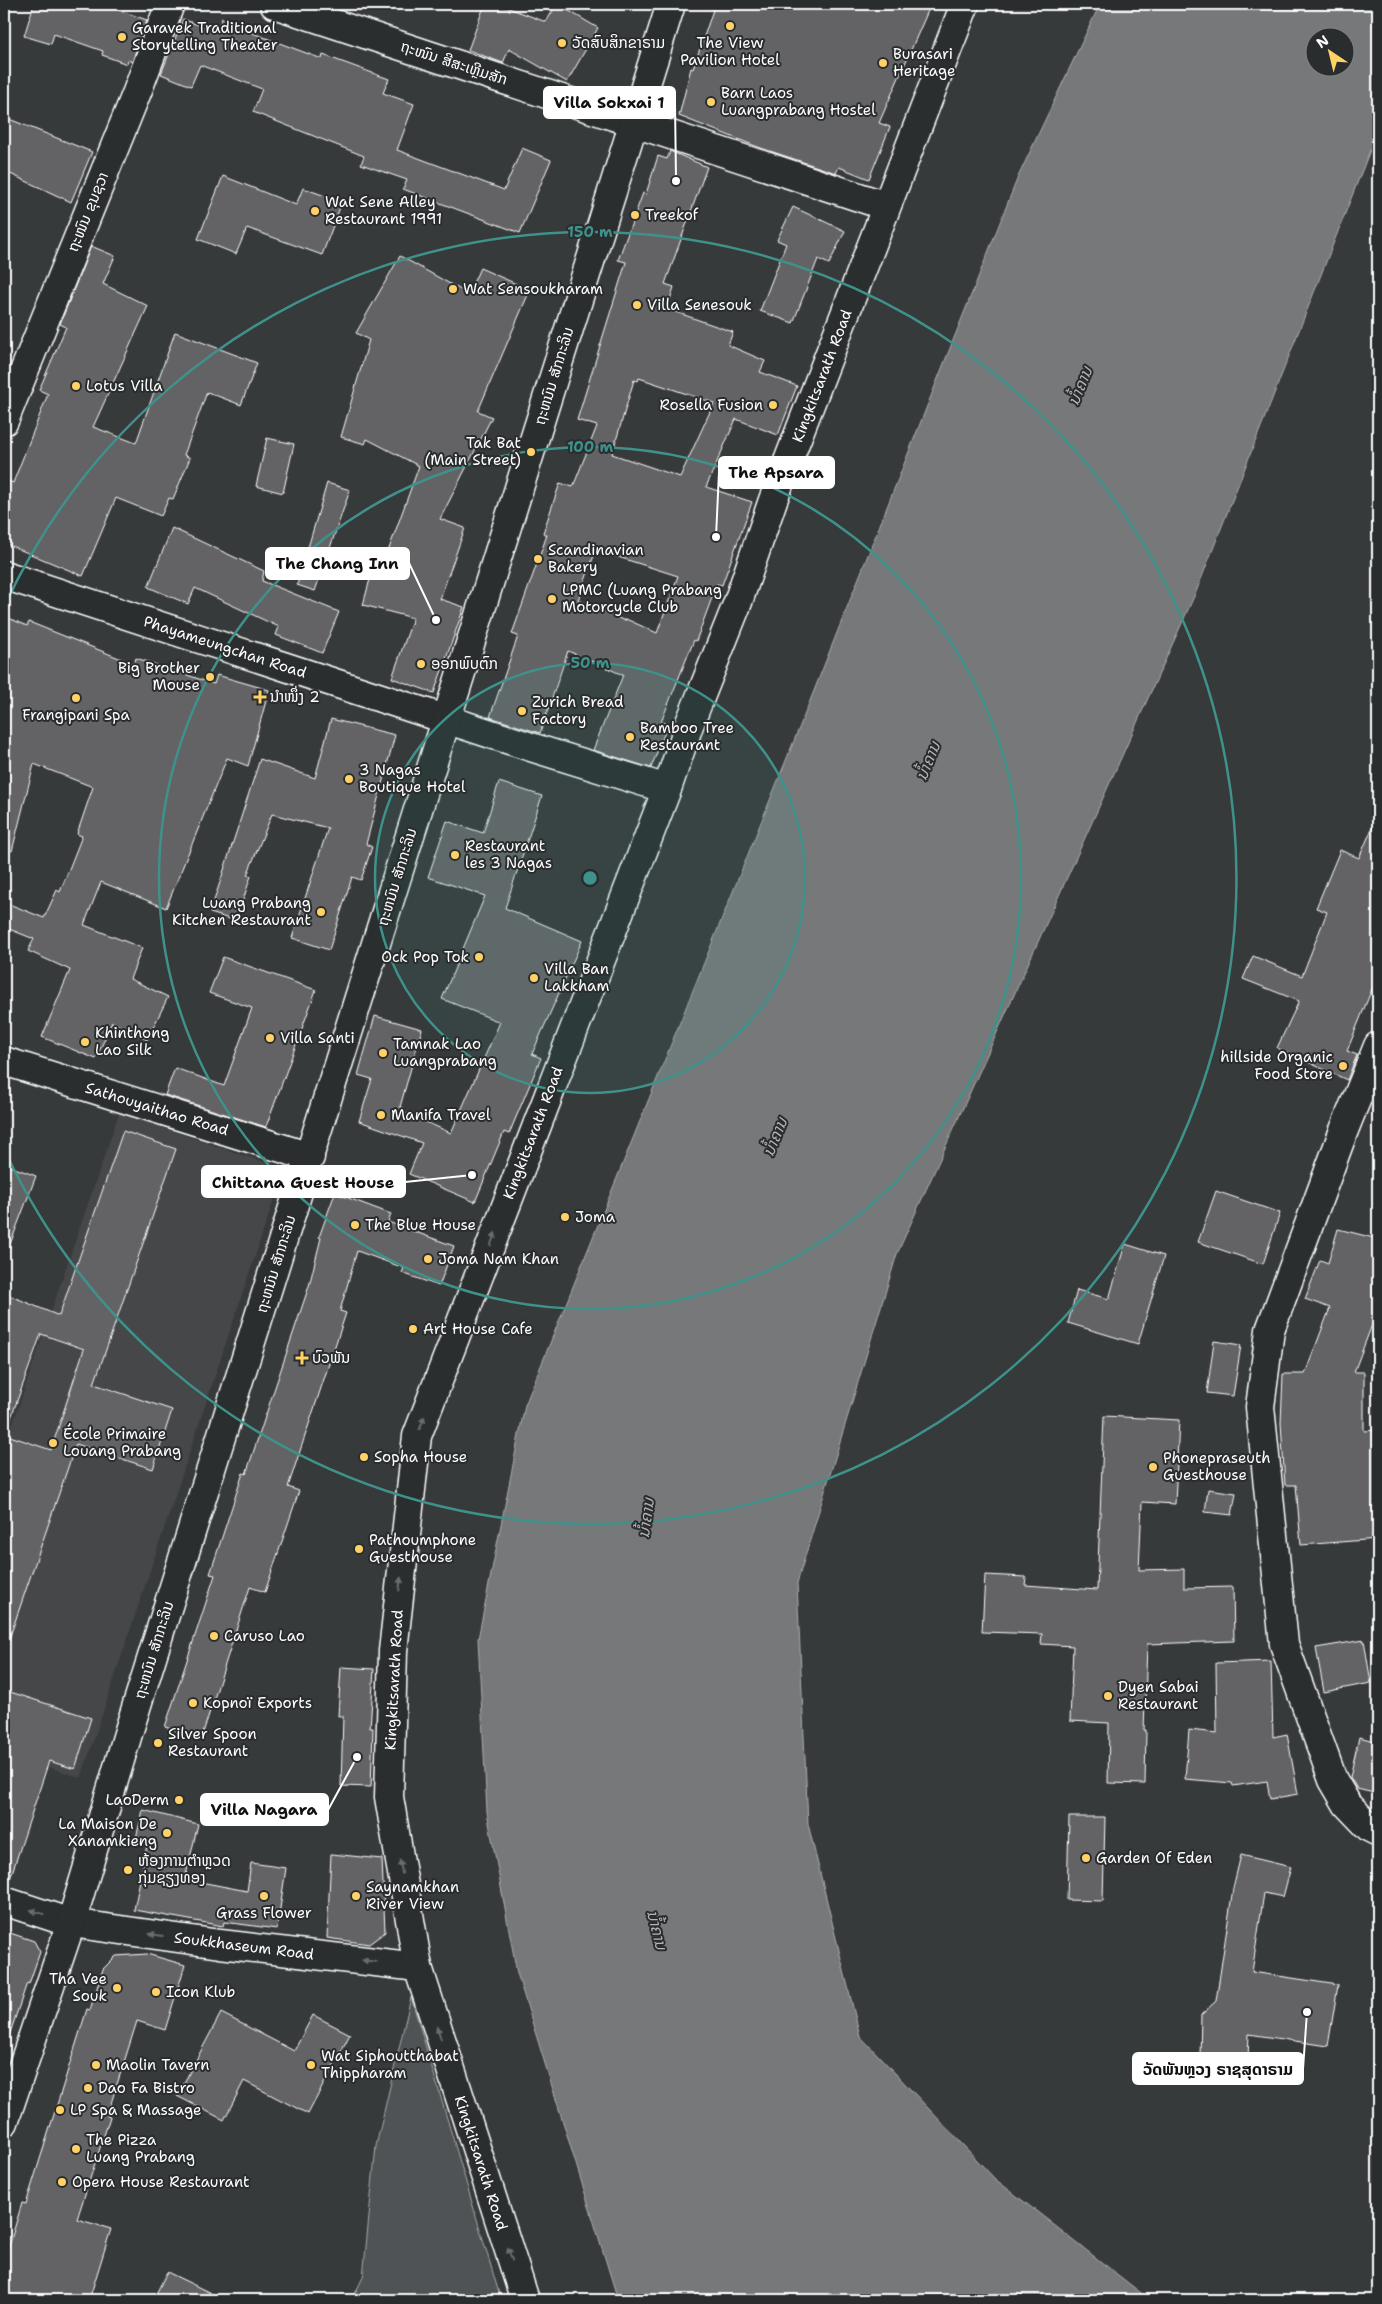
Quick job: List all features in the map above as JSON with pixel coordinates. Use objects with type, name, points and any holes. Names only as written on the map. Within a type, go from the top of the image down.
[{"type":"street","name":"ຖະໜົນ ຂຸນຊວາ","points":[[4,420],[133,101],[170,4]]},
{"type":"street","name":"ຖະໜົນ ສີສະເຫຼີມສັກ","points":[[274,4],[886,206]]},
{"type":"street","name":"ຖະຫນົນ ສັກກະລິນ","points":[[4,2122],[71,1923],[130,1727],[671,4]]},
{"type":"street","name":"Kingkitsarath Road","points":[[526,2300],[418,1967],[389,1797],[393,1651],[417,1436],[667,789],[689,725],[738,602],[773,500],[836,342],[886,206],[965,4]]},
{"type":"street","name":"Phayameungchan Road","points":[[4,575],[447,718],[534,748],[667,789]]},
{"type":"street","points":[[1378,1046],[1344,1130],[1270,1330],[1260,1407],[1284,1644],[1333,1780],[1346,1804],[1370,1828],[1378,1832]]},
{"type":"street","name":"Sathouyaithao Road","points":[[4,1061],[310,1157]]},
{"type":"street","name":"Soukkhaseum Road","points":[[4,1902],[71,1923],[220,1944],[418,1967]]},
{"type":"shaded area","name":"École Primaire Louang Prabang","points":[[119,1113],[284,1169],[81,1778],[4,1752],[4,1653],[71,1457],[14,1437],[4,1465],[4,1449]],"holes":[[[175,1150],[104,1356],[52,1338]],[[75,1378],[172,1410],[153,1468]]]},
{"type":"shaded area","points":[[411,1997],[501,2300],[352,2300],[363,2277],[376,2146]]},
{"type":"water","name":"ນ້ຳຄານ","points":[[1100,4],[1378,4],[1378,130],[1196,592],[897,1254],[797,1583],[808,1824],[860,2036],[995,2179],[1150,2300],[618,2300],[517,1973],[487,1812],[478,1639],[525,1405],[802,721],[1018,177]]},
{"type":"building","points":[[34,4],[101,4],[147,20],[132,62],[128,60],[127,64],[102,55],[103,51],[54,34],[51,44],[24,36]]},
{"type":"building","points":[[485,4],[498,4],[546,22],[557,4],[598,28],[567,82],[509,49],[503,63],[468,50]]},
{"type":"building","points":[[715,4],[931,4],[879,123],[890,127],[869,179],[839,167],[836,173],[758,147],[679,116],[691,68],[693,69]]},
{"type":"building","points":[[222,18],[251,29],[250,32],[322,59],[323,55],[389,79],[383,93],[414,104],[397,150],[504,190],[522,148],[551,160],[520,233],[403,189],[407,180],[361,164],[364,156],[253,112],[262,89],[200,65],[191,86],[161,74],[183,19],[216,32]]},
{"type":"building","points":[[4,117],[92,152],[71,202],[4,171]]},
{"type":"building","points":[[670,151],[707,167],[665,284],[674,287],[667,309],[733,332],[728,345],[765,361],[760,372],[797,386],[778,435],[736,419],[706,487],[752,502],[722,585],[717,584],[696,641],[694,640],[661,722],[668,724],[651,768],[593,750],[623,675],[568,651],[540,733],[490,717],[518,636],[512,634],[547,535],[543,533],[560,483],[573,487],[597,426],[577,420],[626,262],[618,260],[643,193],[646,194],[658,156],[667,159]],"holes":[[[639,378],[714,403],[680,477],[612,454],[634,380],[638,381]],[[596,550],[678,576],[657,633],[578,600]]]},
{"type":"building","points":[[223,176],[296,205],[303,188],[342,202],[322,255],[247,228],[236,254],[198,239]]},
{"type":"building","points":[[793,207],[845,231],[829,264],[818,259],[793,323],[760,311],[786,244],[777,240]]},
{"type":"building","points":[[91,246],[115,256],[103,284],[148,306],[93,427],[136,443],[175,332],[257,363],[241,405],[207,392],[184,455],[190,458],[173,499],[169,498],[161,516],[116,498],[83,576],[4,543],[4,479],[13,483],[48,394],[39,390],[66,327],[60,324]]},
{"type":"building","points":[[400,256],[468,294],[480,268],[530,290],[478,411],[492,417],[440,519],[465,528],[440,599],[464,607],[434,693],[392,678],[413,618],[363,605],[376,557],[385,560],[419,466],[367,439],[365,444],[341,437],[369,340],[356,333]]},
{"type":"building","points":[[267,438],[294,444],[283,493],[256,486]]},
{"type":"building","points":[[327,483],[350,490],[315,591],[297,585]]},
{"type":"building","points":[[172,528],[264,571],[262,581],[339,612],[322,653],[276,635],[279,627],[195,588],[188,604],[148,587]]},
{"type":"building","points":[[4,616],[27,626],[29,622],[134,664],[136,658],[214,684],[217,675],[269,690],[248,766],[227,758],[166,908],[101,882],[84,925],[142,948],[130,979],[168,997],[147,1040],[112,1022],[96,1059],[42,1037],[70,970],[28,951],[34,939],[4,927],[4,902],[44,918],[57,890],[60,892],[82,836],[77,834],[93,787],[34,764],[12,851],[4,850]]},
{"type":"building","points":[[331,719],[395,735],[366,844],[372,847],[361,880],[352,877],[329,950],[292,938],[328,828],[272,814],[247,875],[251,876],[236,921],[210,913],[260,759],[315,778]]},
{"type":"building","points":[[499,782],[542,796],[505,908],[582,941],[532,1054],[541,1058],[509,1134],[504,1132],[475,1202],[409,1174],[422,1143],[359,1121],[372,1079],[358,1075],[375,1016],[422,1029],[400,1107],[404,1108],[403,1112],[451,1133],[500,1022],[442,999],[485,896],[428,877],[447,821],[483,833]]},
{"type":"building","points":[[1378,815],[1378,974],[1347,1051],[1357,1055],[1347,1080],[1277,1048],[1299,1001],[1243,979],[1253,956],[1302,976],[1327,912],[1316,908],[1340,850],[1359,858]]},
{"type":"building","name":"Villa Santi","points":[[223,957],[316,990],[266,1127],[165,1095],[175,1068],[224,1086],[252,1008],[209,993]]},
{"type":"building","points":[[123,1131],[176,1149],[94,1384],[172,1410],[153,1469],[76,1444],[8,1642],[4,1641],[4,1434],[51,1450],[84,1349],[41,1334],[7,1429],[4,1428],[4,1293],[59,1316]]},
{"type":"building","points":[[4,1164],[36,1176],[6,1255],[4,1255]]},
{"type":"building","points":[[1216,1191],[1280,1213],[1263,1264],[1198,1242]]},
{"type":"building","points":[[335,1193],[391,1214],[388,1222],[454,1246],[439,1286],[402,1273],[404,1268],[357,1251],[340,1311],[346,1313],[288,1487],[299,1491],[265,1592],[250,1587],[201,1739],[165,1727],[215,1575],[210,1574],[243,1473],[246,1474],[309,1286],[321,1238],[319,1237]]},
{"type":"building","points":[[1338,1229],[1378,1239],[1378,1309],[1354,1372],[1364,1372],[1364,1431],[1378,1430],[1378,1539],[1301,1545],[1296,1485],[1285,1485],[1281,1423],[1283,1374],[1305,1374],[1330,1308],[1305,1299],[1320,1260],[1328,1263]]},
{"type":"building","points":[[1125,1244],[1164,1256],[1138,1344],[1068,1323],[1077,1290],[1109,1299]]},
{"type":"building","points":[[1214,1341],[1241,1345],[1233,1396],[1207,1393]]},
{"type":"building","points":[[1104,1416],[1179,1420],[1175,1504],[1142,1502],[1139,1570],[1184,1569],[1184,1588],[1233,1587],[1234,1641],[1147,1644],[1144,1730],[1146,1730],[1145,1784],[1108,1783],[1109,1723],[1070,1721],[1073,1646],[1041,1644],[1042,1634],[982,1632],[985,1575],[1026,1577],[1025,1585],[1097,1590]]},
{"type":"building","points":[[1208,1489],[1236,1493],[1232,1515],[1205,1512]]},
{"type":"building","points":[[1364,1640],[1371,1683],[1324,1692],[1316,1648]]},
{"type":"building","points":[[1271,1661],[1273,1737],[1287,1734],[1298,1794],[1270,1799],[1267,1781],[1233,1786],[1232,1783],[1185,1779],[1189,1730],[1217,1733],[1216,1663]]},
{"type":"building","points":[[341,1667],[374,1669],[370,1728],[373,1728],[371,1787],[341,1786],[343,1716],[338,1716]]},
{"type":"building","points":[[4,1690],[91,1718],[75,1769],[49,1761],[8,1885],[4,1884]]},
{"type":"building","points":[[1359,1737],[1378,1742],[1378,1794],[1357,1789],[1350,1777]]},
{"type":"building","points":[[143,1810],[198,1824],[185,1879],[247,1891],[251,1863],[286,1868],[277,1929],[224,1922],[223,1926],[134,1910],[147,1845],[135,1842]]},
{"type":"building","name":"Garden Of Eden","points":[[1069,1817],[1105,1817],[1103,1901],[1067,1900]]},
{"type":"building","name":"Saynamkhan River View","points":[[331,1854],[382,1859],[385,1932],[369,1944],[327,1938]]},
{"type":"building","points":[[1241,1855],[1291,1867],[1283,1897],[1264,1893],[1252,1972],[1338,1985],[1328,2046],[1249,2034],[1248,2059],[1200,2057],[1201,2015],[1216,2001],[1233,1888]]},
{"type":"building","points":[[4,1931],[34,1941],[40,1952],[8,2039],[4,2038]]},
{"type":"building","points":[[147,1954],[185,1965],[165,2030],[137,2021],[107,2116],[110,2117],[77,2219],[111,2229],[89,2300],[4,2300],[4,2263],[22,2203],[26,2204],[87,2009],[90,2010],[103,1969],[116,1956]]},
{"type":"building","points":[[221,2013],[294,2051],[313,2015],[350,2034],[308,2114],[244,2081],[224,2120],[177,2096]]},
{"type":"building","points":[[167,2272],[225,2300],[153,2300]]},
{"type":"place","name":"The View Pavilion Hotel","points":[[730,26]]},
{"type":"place","name":"Garavek Traditional Storytelling Theater","points":[[122,37]]},
{"type":"place","name":"ວັດສົບສິກຂາຣາມ","points":[[562,43]]},
{"type":"place","name":"Burasari Heritage","points":[[883,63]]},
{"type":"place","name":"Barn Laos Luangprabang Hostel","points":[[711,102]]},
{"type":"place","name":"Villa Sokxai 1","points":[[676,181]]},
{"type":"place","name":"Wat Sene Alley Restaurant 1991","points":[[315,211]]},
{"type":"place","name":"Treekof","points":[[635,215]]},
{"type":"place","name":"Wat Sensoukharam","points":[[453,289]]},
{"type":"place","name":"Villa Senesouk","points":[[637,305]]},
{"type":"place","name":"Lotus Villa","points":[[76,386]]},
{"type":"place","name":"Rosella Fusion","points":[[773,405]]},
{"type":"place","name":"Tak Bat (Main Street)","points":[[531,452]]},
{"type":"place","name":"The Apsara","points":[[716,537]]},
{"type":"place","name":"Scandinavian Bakery","points":[[538,559]]},
{"type":"place","name":"LPMC (Luang Prabang Motorcycle Club","points":[[552,599]]},
{"type":"place","name":"The Chang Inn","points":[[436,620]]},
{"type":"place","name":"ອອກພົບຕົກ","points":[[421,664]]},
{"type":"place","name":"Big Brother Mouse","points":[[210,677]]},
{"type":"place","name":"ນຳໜຶ່ງ 2","points":[[260,697]]},
{"type":"place","name":"Frangipani Spa","points":[[76,698]]},
{"type":"place","name":"Zurich Bread Factory","points":[[522,711]]},
{"type":"place","name":"Bamboo Tree Restaurant","points":[[630,737]]},
{"type":"place","name":"3 Nagas Boutique Hotel","points":[[349,779]]},
{"type":"place","name":"Restaurant les 3 Nagas","points":[[455,855]]},
{"type":"place","name":"Luang Prabang Kitchen Restaurant","points":[[321,912]]},
{"type":"place","name":"Ock Pop Tok","points":[[479,957]]},
{"type":"place","name":"Villa Ban Lakkham","points":[[534,978]]},
{"type":"place","name":"Villa Santi","points":[[270,1038]]},
{"type":"place","name":"Khinthong Lao Silk","points":[[85,1042]]},
{"type":"place","name":"Tamnak Lao Luangprabang","points":[[383,1053]]},
{"type":"place","name":"hillside Organic Food Store","points":[[1343,1066]]},
{"type":"place","name":"Manifa Travel","points":[[381,1115]]},
{"type":"place","name":"Chittana Guest House","points":[[472,1175]]},
{"type":"place","name":"Joma","points":[[565,1217]]},
{"type":"place","name":"The Blue House","points":[[355,1225]]},
{"type":"place","name":"Joma Nam Khan","points":[[428,1259]]},
{"type":"place","name":"Art House Cafe","points":[[413,1329]]},
{"type":"place","name":"ບົວພັນ","points":[[302,1358]]},
{"type":"place","name":"École Primaire Louang Prabang","points":[[53,1443]]},
{"type":"place","name":"Sopha House","points":[[364,1457]]},
{"type":"place","name":"Phonepraseuth Guesthouse","points":[[1153,1467]]},
{"type":"place","name":"Pathoumphone Guesthouse","points":[[359,1549]]},
{"type":"place","name":"Caruso Lao","points":[[214,1636]]},
{"type":"place","name":"Dyen Sabai Restaurant","points":[[1108,1696]]},
{"type":"place","name":"Kopnoï Exports","points":[[193,1703]]},
{"type":"place","name":"Silver Spoon Restaurant","points":[[158,1743]]},
{"type":"place","name":"Villa Nagara","points":[[357,1757]]},
{"type":"place","name":"LaoDerm","points":[[179,1800]]},
{"type":"place","name":"La Maison De Xanamkieng","points":[[167,1833]]},
{"type":"place","name":"Garden Of Eden","points":[[1086,1858]]},
{"type":"place","name":"ຫ້ອງການຕຳຫຼວດ ກຸ່ມຊຽງທອງ","points":[[128,1870]]},
{"type":"place","name":"Grass Flower","points":[[264,1896]]},
{"type":"place","name":"Saynamkhan River View","points":[[356,1896]]},
{"type":"place","name":"Tha Vee Souk","points":[[117,1988]]},
{"type":"place","name":"Icon Klub","points":[[156,1992]]},
{"type":"place","name":"ວັດພັນຫຼວງ ຣາຊສຸດາຣາມ","points":[[1307,2012]]},
{"type":"place","name":"Maolin Tavern","points":[[96,2065]]},
{"type":"place","name":"Wat Siphoutthabat Thippharam","points":[[311,2065]]},
{"type":"place","name":"Dao Fa Bistro","points":[[88,2088]]},
{"type":"place","name":"LP Spa & Massage","points":[[60,2110]]},
{"type":"place","name":"The Pizza Luang Prabang","points":[[76,2149]]},
{"type":"place","name":"Opera House Restaurant","points":[[62,2182]]}]
